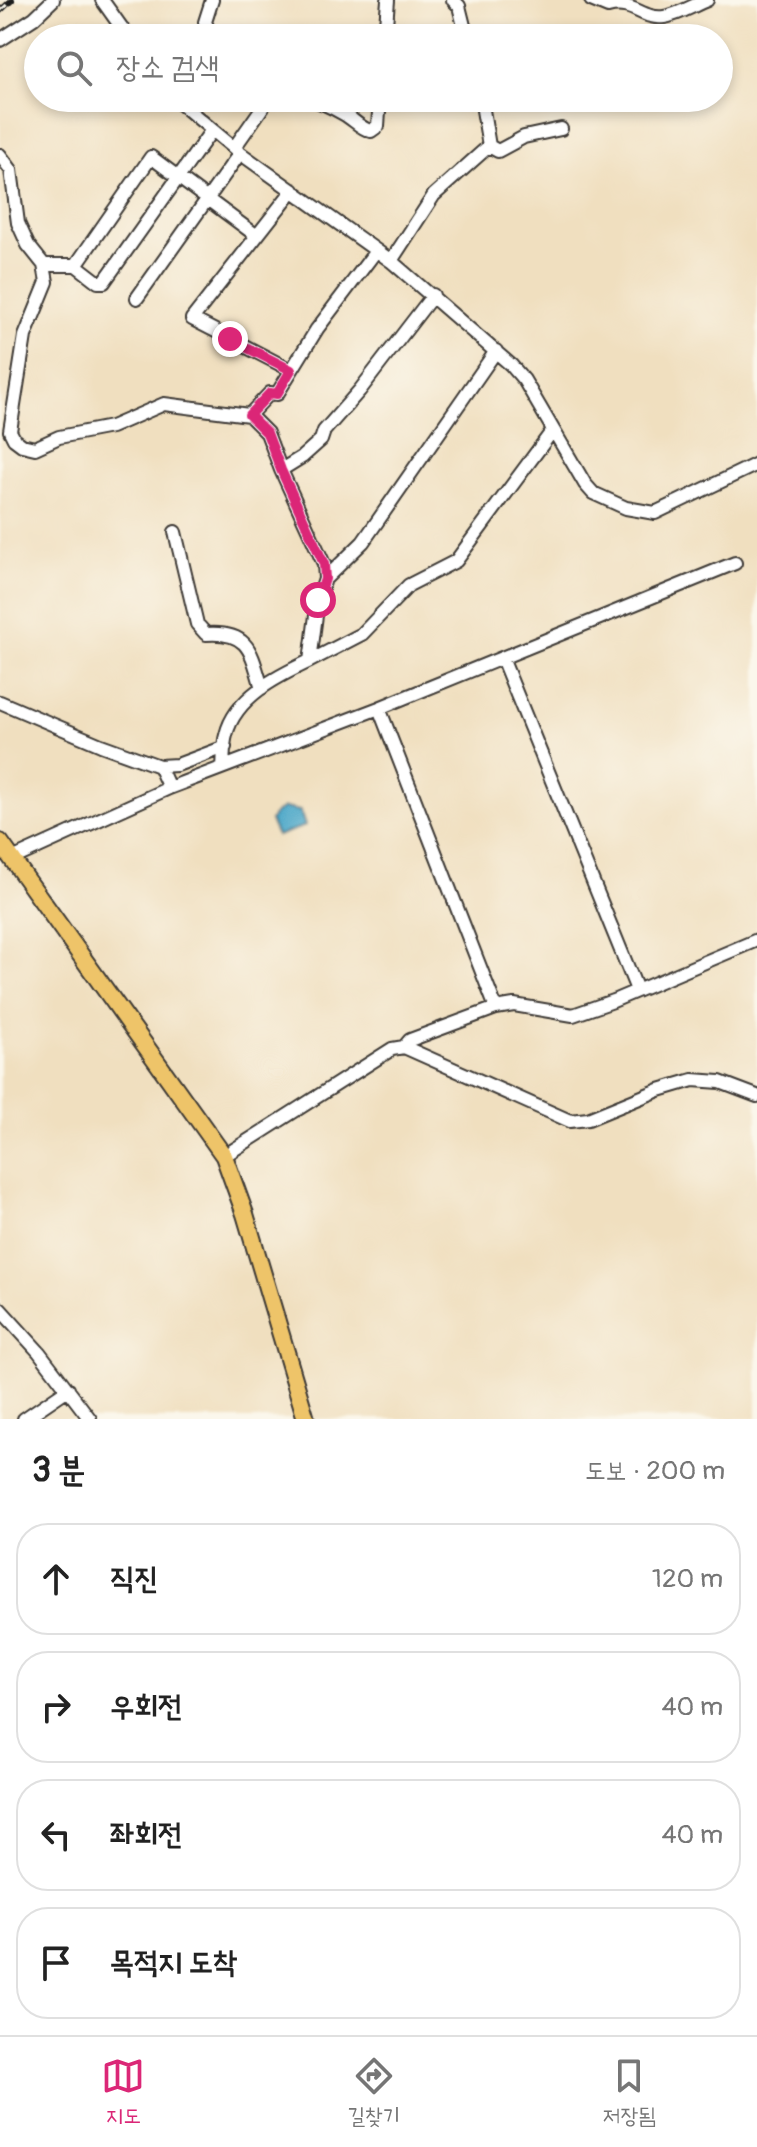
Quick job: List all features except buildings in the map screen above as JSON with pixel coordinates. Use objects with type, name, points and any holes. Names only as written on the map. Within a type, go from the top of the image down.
[{"type":"main road","points":[[0,842],[224,1156],[245,1214],[306,1419]]},
{"type":"street","points":[[25,24],[53,0]]},
{"type":"street","points":[[102,0],[119,24]]},
{"type":"street","points":[[206,24],[212,0]]},
{"type":"street","points":[[386,24],[388,0]]},
{"type":"street","points":[[453,0],[459,6],[464,24]]},
{"type":"street","points":[[591,0],[608,7],[627,4],[650,15],[664,17],[707,0]]},
{"type":"street","points":[[0,40],[24,24]]},
{"type":"street","points":[[191,112],[237,150],[391,261],[496,351],[524,380],[593,493],[626,508],[655,513],[757,464]]},
{"type":"street","points":[[137,298],[208,198],[260,112]]},
{"type":"street","points":[[341,112],[365,131],[378,126],[379,112]]},
{"type":"street","points":[[483,112],[489,146]]},
{"type":"street","points":[[489,146],[498,151],[524,137],[561,129]]},
{"type":"street","points":[[44,265],[76,265],[98,282],[104,282],[212,130]]},
{"type":"street","points":[[391,261],[434,195],[489,146]]},
{"type":"street","points":[[0,155],[11,170],[18,223],[28,245],[44,265],[47,282],[25,336],[10,431],[14,439],[35,448],[59,437],[111,427],[164,404],[249,415],[267,433],[324,564],[325,579],[318,600],[310,661]]},
{"type":"street","points":[[76,265],[151,157],[257,236]]},
{"type":"street","points":[[291,370],[192,319],[293,190]]},
{"type":"street","points":[[249,415],[270,393],[277,394],[317,329],[376,251]]},
{"type":"street","points":[[281,470],[321,440],[324,431],[360,390],[433,295]]},
{"type":"street","points":[[325,579],[363,542],[496,351]]},
{"type":"street","points":[[223,767],[226,735],[234,715],[262,688],[285,673],[362,634],[409,585],[456,561],[553,430]]},
{"type":"street","points":[[175,532],[197,624],[206,634],[232,634],[243,641],[262,688]]},
{"type":"street","points":[[12,859],[169,788],[379,708],[735,563]]},
{"type":"street","points":[[502,658],[637,990]]},
{"type":"street","points":[[0,702],[159,766],[177,765],[225,747]]},
{"type":"street","points":[[379,708],[496,1008]]},
{"type":"street","points":[[159,766],[169,788]]},
{"type":"street","points":[[224,1156],[392,1049],[404,1047],[418,1037],[496,1008],[514,1005],[573,1015],[757,940]]},
{"type":"street","points":[[404,1047],[570,1121],[588,1119],[637,1098],[693,1080],[720,1082],[757,1096]]},
{"type":"street","points":[[0,1309],[39,1352],[90,1419]]},
{"type":"street","points":[[24,1419],[68,1389]]},
{"type":"water","points":[[284,808],[300,811],[305,826],[277,836],[270,821],[275,813]]},
{"type":"railway","points":[[0,11],[12,0]]},
{"type":"route","points":[[230,339],[291,370],[277,394],[270,393],[249,415],[267,433],[324,564],[325,579],[318,600]]}]
